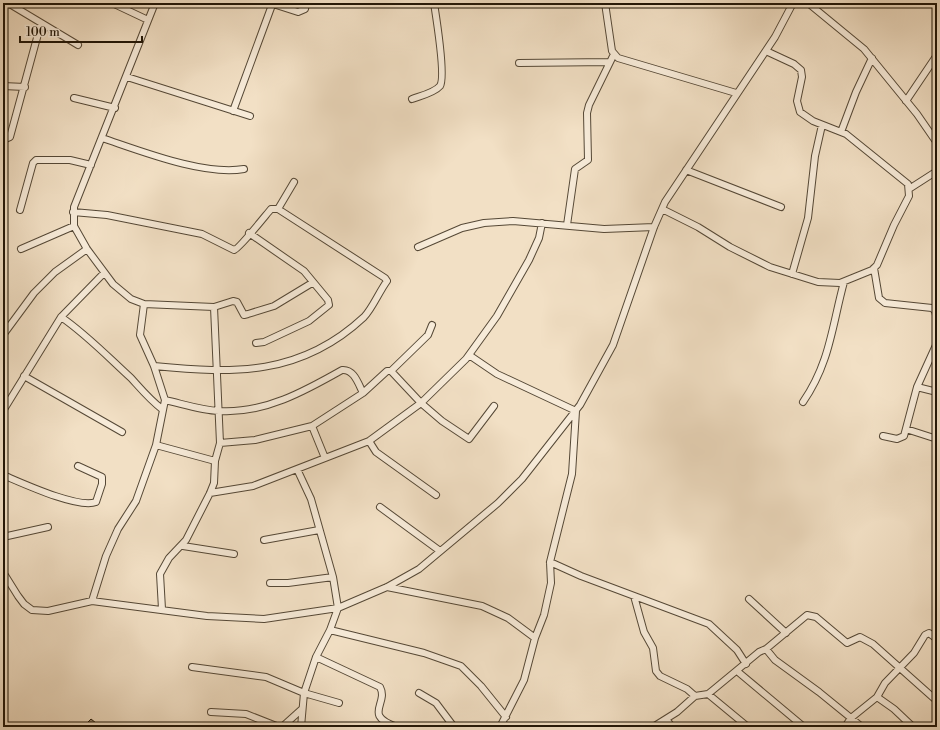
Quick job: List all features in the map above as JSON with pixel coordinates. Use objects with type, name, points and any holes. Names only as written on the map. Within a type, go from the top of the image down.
[{"type":"street","points":[[8,3],[78,45]]},
{"type":"street","points":[[112,3],[148,20]]},
{"type":"street","points":[[155,3],[73,212],[74,226],[87,249],[104,273],[122,292],[131,299],[144,304],[214,307],[233,301],[237,302],[244,315],[274,306],[312,283]]},
{"type":"street","points":[[233,110],[268,20],[271,4],[302,12],[305,10],[306,3]]},
{"type":"street","points":[[412,99],[435,90],[442,81],[440,40],[434,3]]},
{"type":"street","points":[[567,225],[575,169],[588,160],[587,112],[614,54],[605,3]]},
{"type":"street","points":[[3,572],[24,604],[32,610],[48,612],[92,602],[207,616],[264,619],[338,608],[387,587],[419,569],[503,498],[522,479],[576,410],[613,346],[654,227],[662,209],[736,93],[766,51],[793,3]]},
{"type":"street","points":[[808,3],[864,49],[906,101],[937,143]]},
{"type":"street","points":[[3,140],[10,137],[25,87],[41,23]]},
{"type":"street","points":[[662,209],[698,227],[730,247],[770,266],[818,282],[835,284],[844,282],[874,268],[881,258],[894,225],[909,196],[908,184],[904,179],[841,132],[813,122],[800,112],[798,107],[798,95],[802,77],[801,70],[794,64],[766,51]]},
{"type":"street","points":[[614,54],[625,60],[736,93]]},
{"type":"street","points":[[906,101],[937,55]]},
{"type":"street","points":[[841,132],[872,58]]},
{"type":"street","points":[[519,63],[610,62]]},
{"type":"street","points":[[127,76],[250,116]]},
{"type":"street","points":[[3,86],[25,87]]},
{"type":"street","points":[[74,98],[115,108]]},
{"type":"street","points":[[792,274],[808,218],[815,156],[822,125]]},
{"type":"street","points":[[102,138],[164,158],[207,168],[244,169]]},
{"type":"street","points":[[20,210],[33,162],[36,160],[70,160],[91,165]]},
{"type":"street","points":[[686,170],[781,207]]},
{"type":"street","points":[[909,190],[937,171]]},
{"type":"street","points":[[278,209],[294,182]]},
{"type":"street","points":[[73,212],[107,215],[202,234],[234,250],[239,247],[249,233],[271,209],[278,209],[385,278],[387,281],[365,316],[322,348],[281,365],[258,369],[217,370],[154,366]]},
{"type":"street","points":[[418,247],[475,224],[513,221],[542,222],[604,229],[654,227]]},
{"type":"street","points":[[210,493],[253,486],[369,441],[421,403],[469,355],[497,316],[529,260],[539,238],[542,222]]},
{"type":"street","points":[[21,249],[74,226]]},
{"type":"street","points":[[249,233],[304,271],[312,283],[328,300],[328,308],[309,321],[264,342],[256,343]]},
{"type":"street","points":[[3,335],[34,293],[55,272],[87,249]]},
{"type":"street","points":[[874,268],[878,298],[881,301],[885,303],[932,308],[935,311],[937,319]]},
{"type":"street","points":[[3,411],[60,316],[104,273]]},
{"type":"street","points":[[803,402],[816,384],[828,354],[844,282]]},
{"type":"street","points":[[92,602],[106,556],[118,529],[136,501],[156,445],[165,400],[154,366],[140,335],[144,304]]},
{"type":"street","points":[[162,610],[160,574],[169,558],[183,546],[214,483],[215,461],[220,443],[214,307]]},
{"type":"street","points":[[60,316],[79,330],[132,380],[151,401],[162,409]]},
{"type":"street","points":[[220,443],[255,440],[312,426],[363,393],[387,371],[391,370],[428,335],[432,325]]},
{"type":"street","points":[[883,436],[901,438],[904,436],[917,387],[937,343]]},
{"type":"street","points":[[469,355],[497,374],[576,410]]},
{"type":"street","points":[[165,400],[219,411],[244,410],[272,404],[316,384],[342,370],[351,372],[363,393]]},
{"type":"street","points":[[391,370],[421,403],[469,439],[494,406]]},
{"type":"street","points":[[24,376],[122,432]]},
{"type":"street","points":[[917,387],[937,392]]},
{"type":"street","points":[[500,727],[524,680],[535,638],[544,615],[551,583],[550,562],[572,474],[576,410]]},
{"type":"street","points":[[312,426],[325,458]]},
{"type":"street","points":[[906,429],[937,439]]},
{"type":"street","points":[[369,441],[376,452],[436,495]]},
{"type":"street","points":[[156,445],[215,461]]},
{"type":"street","points":[[3,475],[68,500],[86,504],[96,502],[102,484],[102,477],[78,466]]},
{"type":"street","points":[[297,469],[311,499],[333,577],[338,608],[330,630],[316,657],[304,693],[301,727]]},
{"type":"street","points":[[380,507],[440,551]]},
{"type":"street","points":[[3,537],[48,527]]},
{"type":"street","points":[[264,540],[319,530]]},
{"type":"street","points":[[183,546],[234,554]]},
{"type":"street","points":[[550,562],[581,576],[709,624],[737,650],[746,664]]},
{"type":"street","points":[[270,584],[333,577]]},
{"type":"street","points":[[387,587],[482,606],[508,618],[535,638]]},
{"type":"street","points":[[634,596],[644,632],[653,648],[656,671],[660,676],[687,690],[695,696]]},
{"type":"street","points":[[749,599],[786,633]]},
{"type":"street","points":[[653,727],[666,719],[695,696],[708,694],[807,615],[816,617],[847,643],[862,637],[873,644],[937,701]]},
{"type":"street","points":[[330,630],[424,654],[461,666],[481,686],[506,717]]},
{"type":"street","points":[[845,727],[851,718],[878,697],[885,683],[914,653],[925,635],[929,633],[937,639]]},
{"type":"street","points":[[766,649],[775,660],[819,692],[862,727]]},
{"type":"street","points":[[316,657],[380,686],[382,691],[378,714],[385,723],[397,727]]},
{"type":"street","points":[[192,667],[266,677],[304,693],[339,703]]},
{"type":"street","points":[[737,671],[804,727]]},
{"type":"street","points":[[419,693],[436,703],[454,727]]},
{"type":"street","points":[[708,694],[748,727]]},
{"type":"street","points":[[878,697],[894,709],[913,727]]},
{"type":"street","points":[[212,712],[246,714],[282,727],[302,709]]},
{"type":"street","points":[[666,719],[672,727]]},
{"type":"building","points":[[91,719],[101,727],[83,727]]}]
